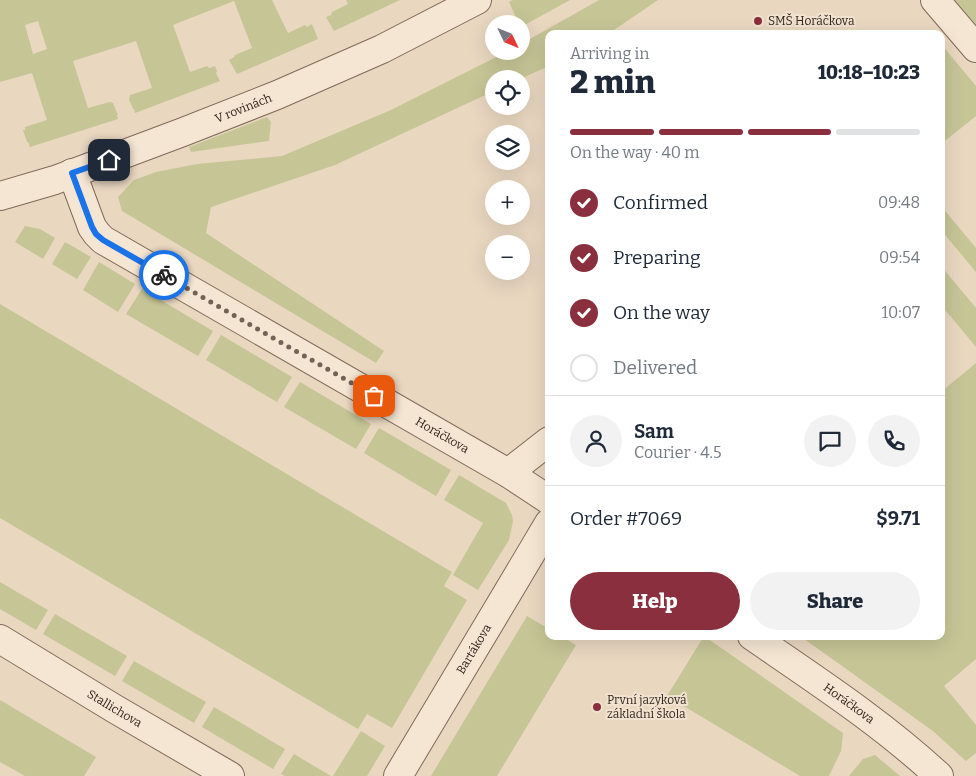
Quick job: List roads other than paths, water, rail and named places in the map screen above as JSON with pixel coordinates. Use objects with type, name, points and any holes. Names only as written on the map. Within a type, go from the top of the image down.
[{"type":"street","name":"V rovinách","points":[[0,196],[42,184],[277,95],[382,49],[477,0]]},
{"type":"street","points":[[935,0],[976,48]]},
{"type":"street","name":"Horáčkova","points":[[72,173],[92,227],[103,240],[508,473],[545,497]]},
{"type":"street","points":[[508,473],[545,444]]},
{"type":"street","name":"Bartákova","points":[[398,776],[545,530]]},
{"type":"street","name":"Stallichova","points":[[0,639],[230,776]]},
{"type":"street","name":"Horáčkova","points":[[758,640],[871,720],[913,752],[939,776]]},
{"type":"place","name":"SMŠ Horáčkova","points":[[758,21]]},
{"type":"place","name":"První jazyková základní škola","points":[[597,707]]}]
